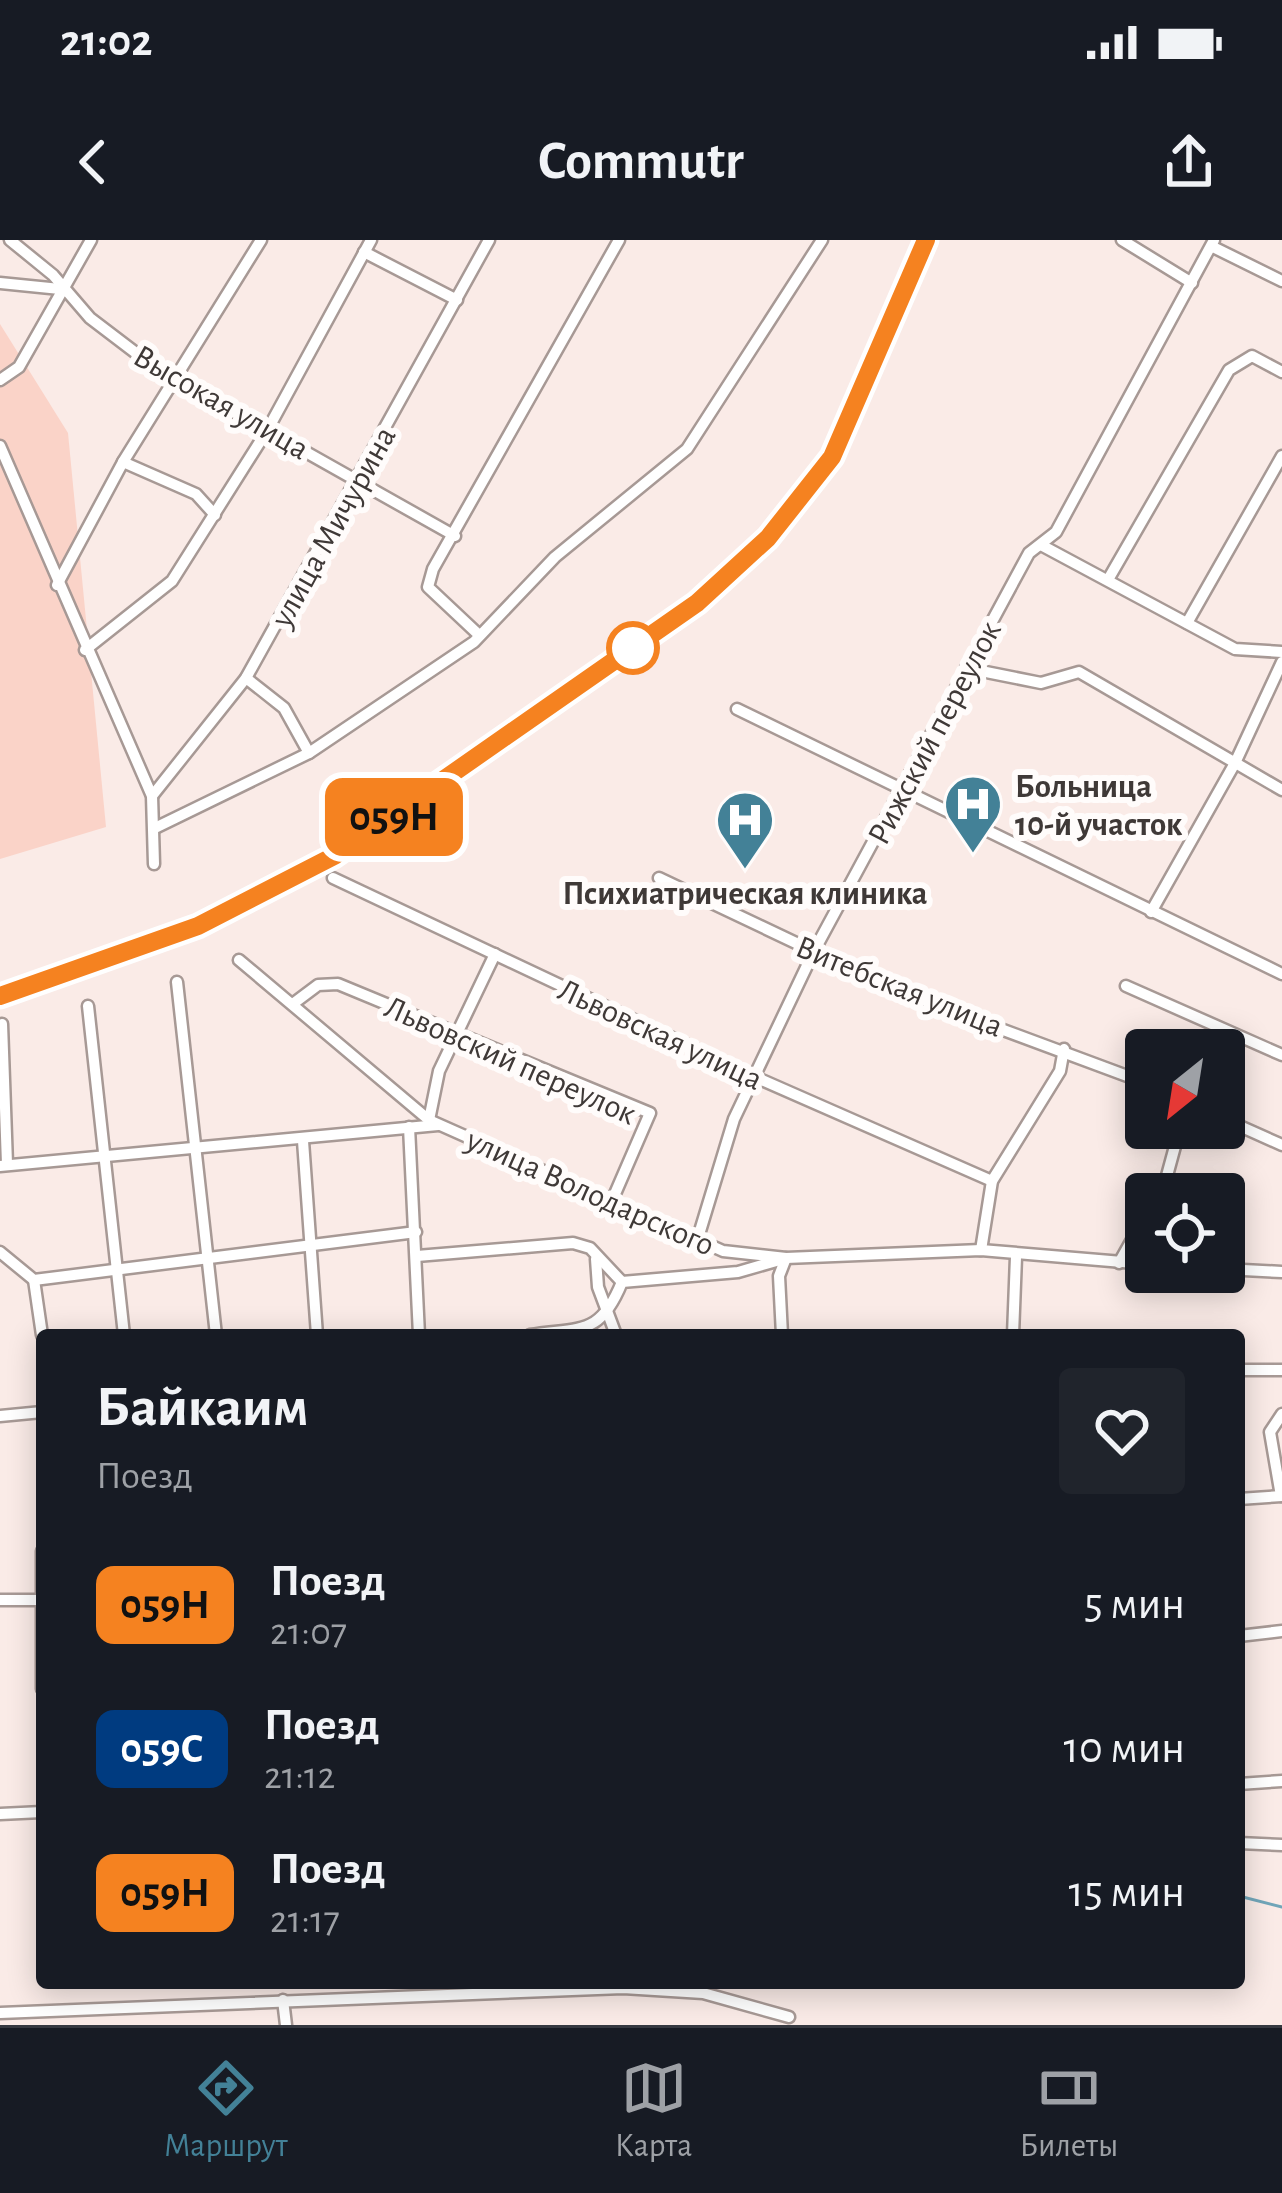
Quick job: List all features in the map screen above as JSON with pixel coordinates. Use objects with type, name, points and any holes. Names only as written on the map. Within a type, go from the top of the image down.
[{"type":"street","name":"Высокая улица","points":[[10,240],[153,367],[455,536]]},
{"type":"street","points":[[0,380],[19,367],[91,240]]},
{"type":"street","points":[[57,585],[123,462],[261,240]]},
{"type":"street","points":[[86,650],[172,580],[268,429],[371,240]]},
{"type":"street","name":"улица Мичурина","points":[[152,796],[246,678],[489,240]]},
{"type":"street","points":[[478,634],[428,587],[433,569],[620,240]]},
{"type":"street","points":[[157,827],[309,753],[474,642],[555,557],[687,449],[822,240]]},
{"type":"street","points":[[1122,240],[1192,283]]},
{"type":"street","points":[[1213,243],[1282,281]]},
{"type":"street","name":"Рижский переулок","points":[[697,1241],[734,1119],[814,952],[1029,554],[1056,532],[1213,243]]},
{"type":"street","points":[[364,252],[457,300]]},
{"type":"street","points":[[0,283],[60,289]]},
{"type":"street","points":[[1109,578],[1228,370],[1252,356],[1282,372]]},
{"type":"street","points":[[0,446],[152,796],[157,827],[154,864]]},
{"type":"street","points":[[1187,623],[1282,456]]},
{"type":"street","points":[[123,462],[196,494],[215,514]]},
{"type":"street","points":[[1041,544],[1235,649],[1282,652]]},
{"type":"street","points":[[1151,911],[1235,763],[1282,662]]},
{"type":"street","points":[[966,668],[1041,683],[1079,672],[1282,790]]},
{"type":"street","points":[[246,678],[284,708],[309,753]]},
{"type":"street","points":[[737,709],[1282,974]]},
{"type":"street","name":"Львовская улица","points":[[333,878],[754,1077],[992,1181]]},
{"type":"street","name":"Витебская улица","points":[[658,878],[893,989],[1125,1074]]},
{"type":"street","points":[[2,1024],[3,1165],[196,1151],[410,1127],[434,1122],[439,1071],[495,954]]},
{"type":"street","name":"улица Володарского","points":[[239,960],[434,1122],[723,1251],[786,1258],[981,1250],[1016,1257],[1125,1263]]},
{"type":"street","points":[[177,982],[215,1329]]},
{"type":"street","name":"Львовский переулок","points":[[294,1003],[318,985],[338,984],[650,1113],[611,1203]]},
{"type":"street","points":[[1126,986],[1282,1054]]},
{"type":"street","points":[[88,1006],[123,1329]]},
{"type":"street","points":[[981,1250],[992,1181],[1060,1071],[1064,1049]]},
{"type":"street","points":[[410,1127],[419,1329]]},
{"type":"street","points":[[1245,1128],[1282,1145]]},
{"type":"street","points":[[303,1141],[315,1329]]},
{"type":"street","points":[[34,1280],[416,1232]]},
{"type":"street","points":[[417,1256],[573,1243],[590,1248],[622,1282],[738,1272],[786,1258]]},
{"type":"street","points":[[0,1252],[34,1280],[41,1329]]},
{"type":"street","points":[[1119,1263],[1125,1252]]},
{"type":"street","points":[[1013,1329],[1016,1257]]},
{"type":"street","points":[[782,1329],[779,1276],[786,1258]]},
{"type":"street","points":[[596,1259],[598,1287],[614,1329]]},
{"type":"street","points":[[1245,1270],[1282,1272]]},
{"type":"street","points":[[570,1329],[597,1325],[609,1314],[622,1282]]},
{"type":"street","points":[[1245,1370],[1282,1370]]},
{"type":"street","points":[[0,1416],[36,1413]]},
{"type":"street","points":[[1245,1499],[1281,1496],[1270,1432],[1282,1414]]},
{"type":"street","points":[[0,1600],[36,1600]]},
{"type":"street","points":[[1245,1635],[1282,1631]]},
{"type":"street","points":[[1245,1784],[1282,1781]]},
{"type":"street","points":[[0,1814],[36,1812]]},
{"type":"street","points":[[1245,1843],[1282,1845]]},
{"type":"street","points":[[0,2013],[594,1989]]},
{"type":"street","points":[[636,1989],[704,1994],[790,2017]]},
{"type":"street","points":[[283,2000],[286,2025]]},
{"type":"shaded area","points":[[0,324],[68,433],[106,827],[0,859]]},
{"type":"waterway","points":[[1245,1898],[1282,1907]]},
{"type":"railway","points":[[0,996],[198,925],[334,856],[697,603],[785,519],[832,457],[926,240]]},
{"type":"train","name":"059Н","points":[[0,996],[198,926],[334,856],[697,603],[768,538],[832,457],[869,381],[926,240]]},
{"type":"place","name":"Больница 10-й участок","points":[[973,855]]},
{"type":"place","name":"Психиатрическая клиника","points":[[745,871]]}]
